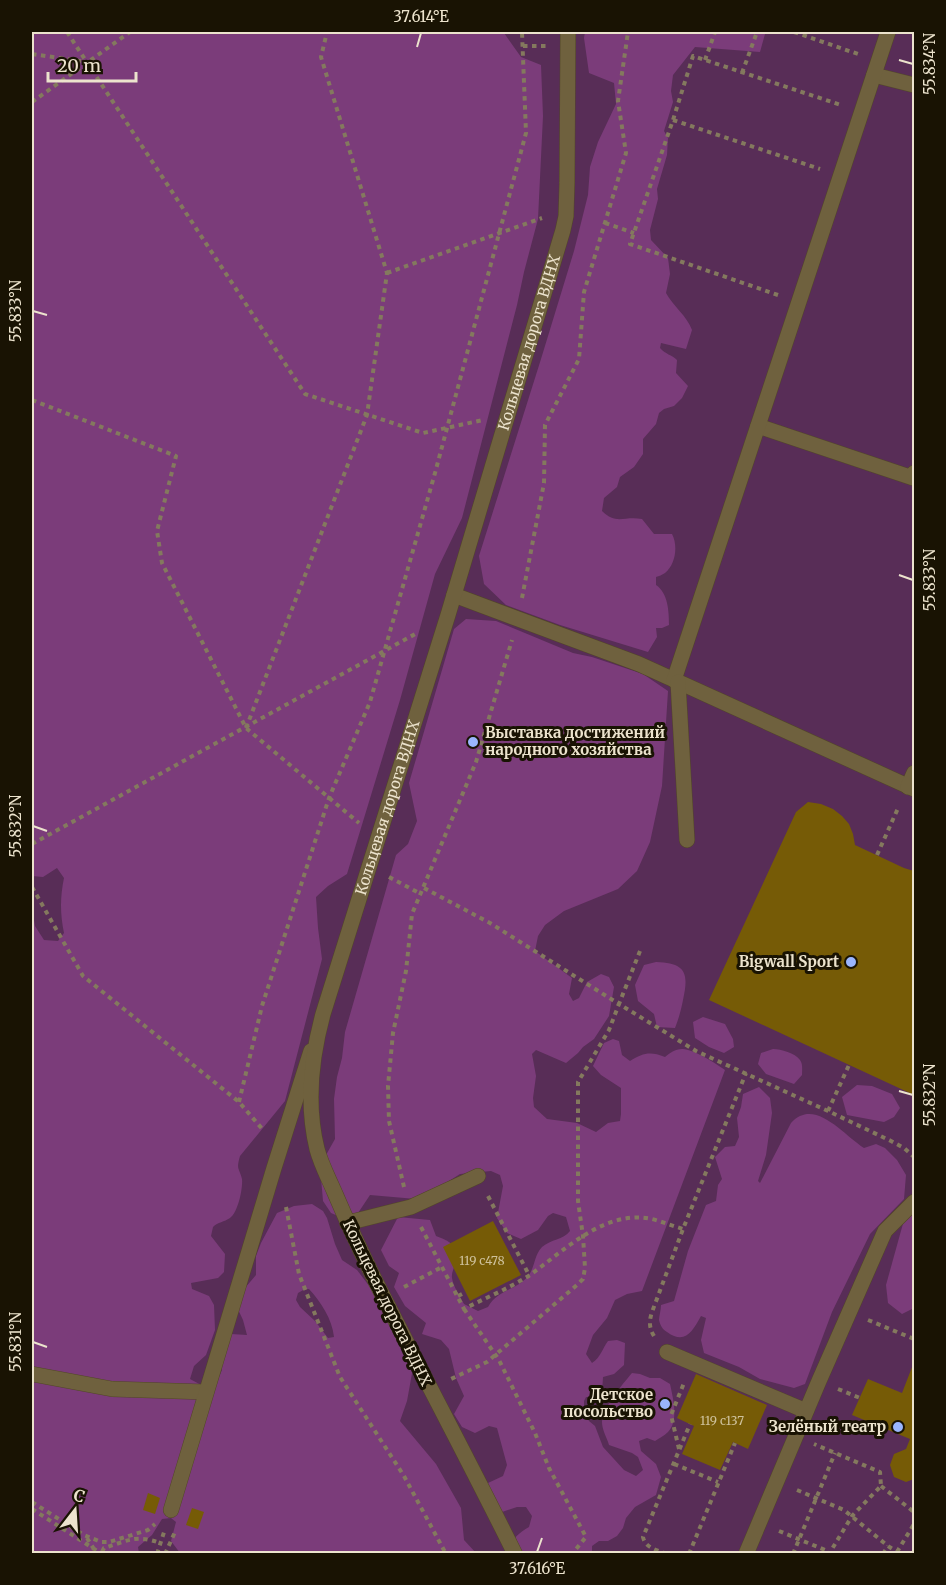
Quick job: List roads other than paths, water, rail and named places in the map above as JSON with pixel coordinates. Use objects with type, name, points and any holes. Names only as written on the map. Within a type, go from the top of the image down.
[{"type":"street","name":"Кольцевая дорога ВДНХ","points":[[515,1554],[367,1265],[322,1163],[314,1133],[311,1100],[312,1067],[323,1014],[454,595],[563,230],[567,183],[568,32]]},
{"type":"street","points":[[687,840],[676,681],[888,32]]},
{"type":"street","points":[[876,68],[915,85]]},
{"type":"street","points":[[758,426],[913,478],[915,473]]},
{"type":"street","points":[[454,595],[639,664],[912,783]]},
{"type":"street","points":[[171,1510],[323,1014]]},
{"type":"street","points":[[347,1222],[411,1207],[478,1176]]},
{"type":"street","points":[[746,1554],[885,1231],[915,1202]]},
{"type":"street","points":[[667,1352],[806,1411]]},
{"type":"street","points":[[32,1374],[112,1389],[206,1392]]},
{"type":"place","name":"Выставка достижений народного хозяйства","points":[[473,742]]},
{"type":"place","name":"Bigwall Sport","points":[[851,962]]},
{"type":"place","name":"Детское посольство","points":[[665,1404]]},
{"type":"place","name":"Зелёный театр","points":[[898,1427]]}]
